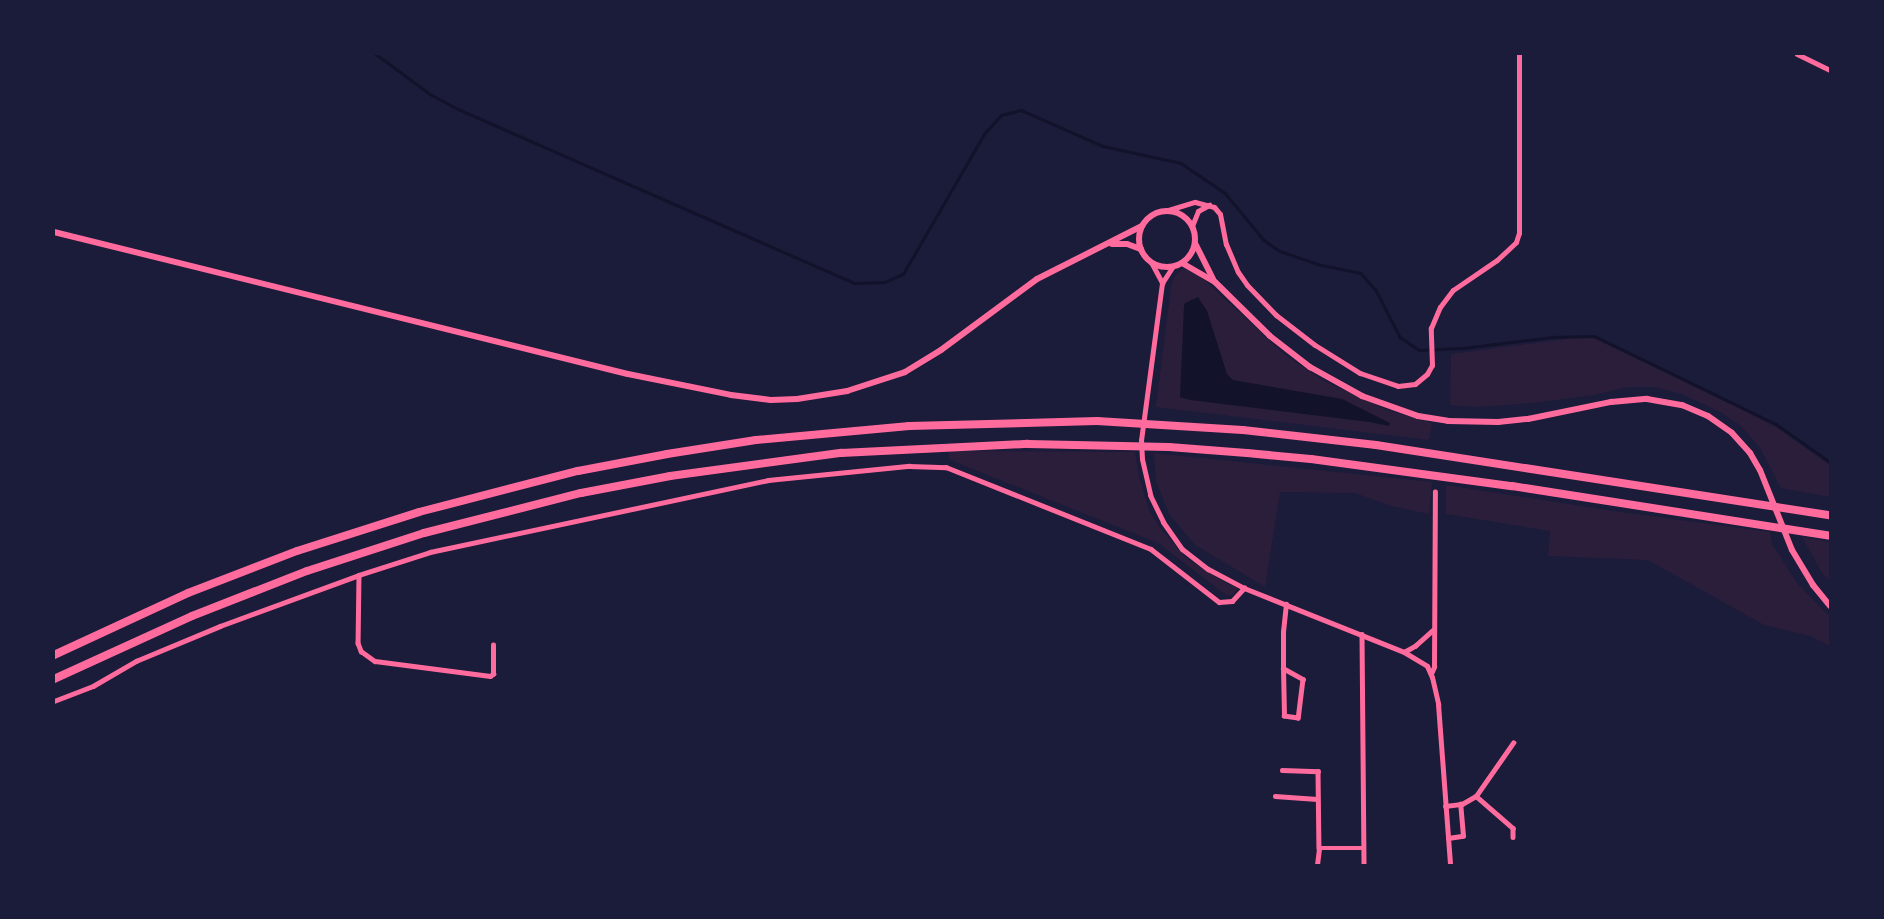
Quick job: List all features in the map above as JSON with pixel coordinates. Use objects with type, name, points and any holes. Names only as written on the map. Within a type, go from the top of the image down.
[{"type":"highway","points":[[54,655],[188,593],[297,551],[419,512],[569,473],[667,454],[756,440],[880,428],[1025,421],[1096,421],[1243,430],[1386,446],[1830,515]]},
{"type":"highway","points":[[54,679],[192,616],[307,571],[424,533],[581,493],[670,476],[841,453],[1028,444],[1169,447],[1247,452],[1512,486],[1830,536]]},
{"type":"main road","points":[[54,232],[628,374],[731,395],[768,400],[797,399],[847,391],[904,372],[941,350],[1038,279],[1084,254],[1111,244],[1142,226],[1154,214],[1165,211],[1179,213],[1192,226],[1195,242],[1215,282]]},
{"type":"main road","points":[[1142,226],[1139,235],[1141,248],[1151,262],[1162,266],[1173,266],[1182,263],[1189,256],[1195,242]]},
{"type":"main road","points":[[1111,244],[1127,244],[1141,248]]},
{"type":"main road","points":[[1182,263],[1215,282],[1270,336],[1310,367],[1362,396],[1392,408],[1448,421],[1498,422],[1528,419],[1632,399],[1671,402],[1708,416],[1732,433],[1755,462],[1792,550],[1813,585],[1830,606]]},
{"type":"street","points":[[1165,211],[1191,203],[1209,205],[1220,214],[1231,258],[1247,285],[1276,315],[1315,345],[1360,373],[1401,387],[1421,380],[1431,368],[1430,338],[1434,320],[1440,307],[1453,290],[1497,260],[1516,242],[1519,233],[1519,54]]},
{"type":"street","points":[[1797,54],[1830,70]]},
{"type":"street","points":[[1192,226],[1198,211],[1209,205]]},
{"type":"street","points":[[1151,262],[1162,283]]},
{"type":"street","points":[[1173,266],[1162,283],[1141,440],[1142,459],[1150,495],[1163,522],[1182,549],[1208,569],[1244,588],[1404,652],[1427,666],[1431,674],[1438,704],[1450,865]]},
{"type":"street","points":[[54,701],[93,686],[136,661],[220,626],[359,575],[430,552],[768,480],[936,465],[946,467],[1151,549],[1219,602],[1232,601],[1244,588]]},
{"type":"street","points":[[1431,674],[1434,667],[1435,492]]},
{"type":"street","points":[[359,575],[358,644],[361,651],[376,661],[490,676],[493,674],[493,645]]},
{"type":"street","points":[[1283,668],[1303,678],[1298,718],[1284,716],[1283,668],[1283,619],[1286,604]]},
{"type":"street","points":[[1404,652],[1415,646],[1433,630]]},
{"type":"street","points":[[1362,634],[1364,865]]},
{"type":"street","points":[[1445,806],[1460,804],[1476,796],[1513,744]]},
{"type":"street","points":[[1282,770],[1318,771],[1319,848],[1317,865]]},
{"type":"street","points":[[1275,796],[1317,799]]},
{"type":"street","points":[[1476,796],[1513,828],[1513,836]]},
{"type":"street","points":[[1448,838],[1463,836],[1460,804]]},
{"type":"street","points":[[1319,848],[1364,848]]},
{"type":"shaded area","points":[[1183,269],[1195,271],[1285,355],[1324,381],[1387,410],[1432,423],[1429,440],[1156,407],[1171,286],[1176,274]]},
{"type":"shaded area","points":[[1198,297],[1207,311],[1227,374],[1233,380],[1342,399],[1390,423],[1389,426],[1190,400],[1180,397],[1184,306],[1185,303]]},
{"type":"shaded area","points":[[1588,336],[1613,344],[1776,427],[1830,465],[1830,497],[1781,488],[1760,448],[1741,426],[1722,413],[1682,394],[1655,387],[1627,387],[1594,395],[1532,403],[1476,407],[1450,405],[1451,354]]},
{"type":"shaded area","points":[[949,451],[1135,452],[1139,477],[1150,512],[1160,528],[1187,559],[1238,588],[1233,595],[1226,595],[1158,543],[955,462],[949,459]]},
{"type":"shaded area","points":[[1154,453],[1432,482],[1429,514],[1391,506],[1355,493],[1280,492],[1265,587],[1195,545],[1169,514],[1156,481]]},
{"type":"shaded area","points":[[1446,485],[1620,512],[1770,532],[1772,544],[1797,583],[1830,617],[1830,646],[1810,636],[1764,625],[1648,560],[1548,556],[1550,531],[1446,514]]},
{"type":"shaded area","points":[[1802,537],[1830,542],[1830,581],[1822,573]]},
{"type":"waterway","points":[[376,54],[430,94],[458,109],[854,283],[885,282],[903,274],[984,134],[1001,115],[1021,110],[1103,146],[1181,163],[1225,193],[1264,240],[1280,251],[1317,264],[1361,273],[1376,290],[1400,337],[1419,350],[1463,348],[1552,337],[1594,336],[1776,424],[1830,462]]}]
